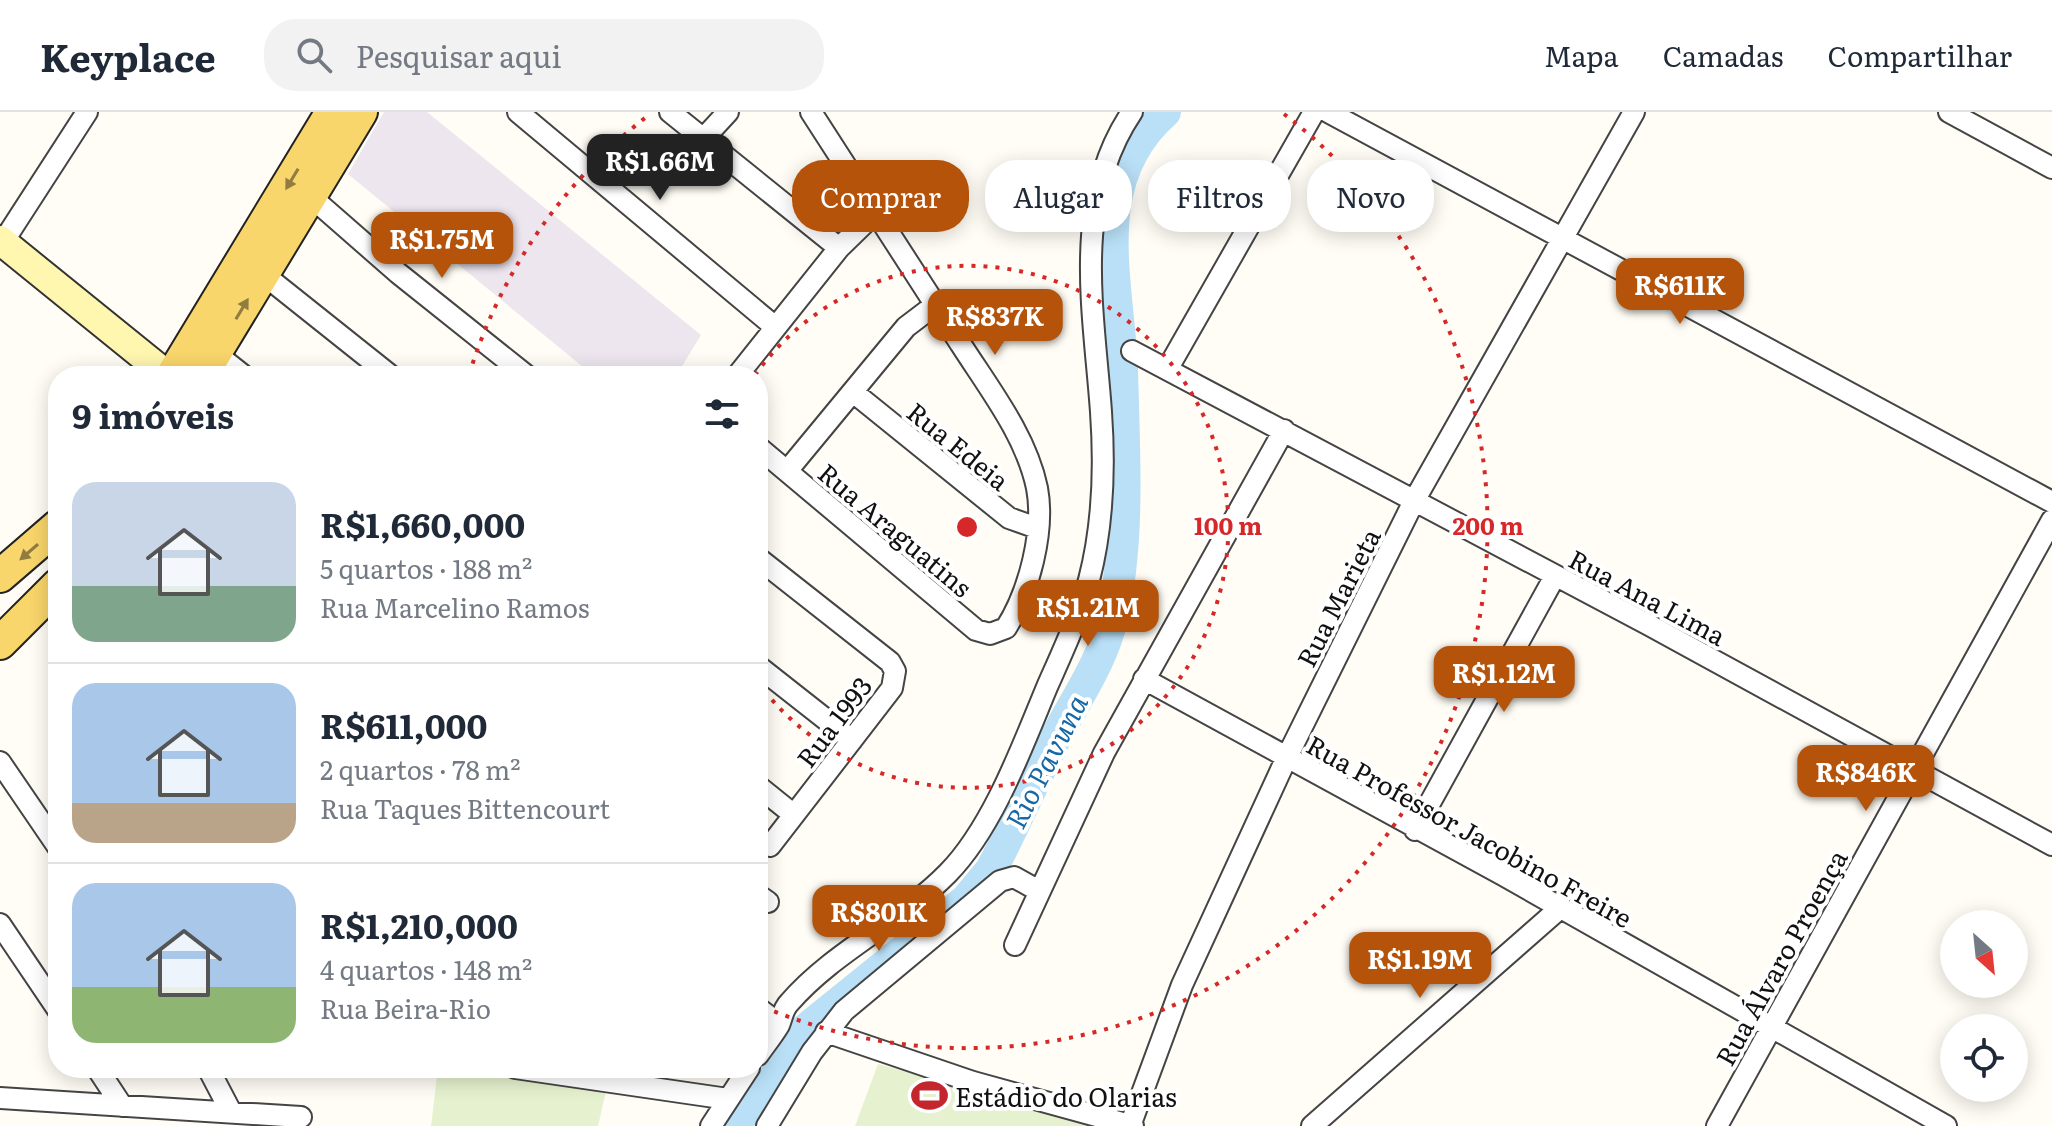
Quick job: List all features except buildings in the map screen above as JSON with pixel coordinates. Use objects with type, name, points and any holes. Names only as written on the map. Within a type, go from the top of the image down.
[{"type":"main road","points":[[176,366],[332,112]]},
{"type":"main road","points":[[208,365],[361,112]]},
{"type":"main road","points":[[0,576],[48,535]]},
{"type":"main road","points":[[7,630],[48,594]]},
{"type":"street","points":[[87,112],[1,241],[157,366]]},
{"type":"street","points":[[670,112],[839,248]]},
{"type":"street","points":[[704,138],[728,112]]},
{"type":"street","points":[[811,112],[841,160]]},
{"type":"street","points":[[768,1040],[779,1024],[786,1005],[841,956],[923,895],[963,858],[981,831],[1018,754],[1074,624],[1099,535],[1102,468],[1090,248],[1097,197],[1111,151],[1132,112]]},
{"type":"street","points":[[1168,368],[1314,112]]},
{"type":"street","points":[[1328,112],[2052,502]]},
{"type":"street","name":"Rua Marieta","points":[[1131,1126],[1182,985],[1286,759],[1414,501],[1634,112]]},
{"type":"street","points":[[1949,112],[2052,168]]},
{"type":"street","points":[[530,116],[774,326]]},
{"type":"street","points":[[310,196],[398,273],[514,366]]},
{"type":"street","points":[[744,366],[774,326],[855,232]]},
{"type":"street","points":[[887,232],[1022,446],[1037,490],[1037,528]]},
{"type":"street","points":[[263,274],[378,366]]},
{"type":"street","points":[[787,471],[906,327],[935,305]]},
{"type":"street","name":"Rua Ana Lima","points":[[1132,351],[2052,845]]},
{"type":"street","name":"Rua Edeia","points":[[853,392],[1009,518],[1037,528]]},
{"type":"street","points":[[1015,945],[1104,753],[1284,430]]},
{"type":"street","name":"Rua Araguatins","points":[[768,455],[976,630],[990,634],[1006,628],[1025,587],[1037,528]]},
{"type":"street","name":"Rua Álvaro Proença","points":[[1717,1126],[2052,520]]},
{"type":"street","name":"Rua 1993","points":[[768,566],[890,662],[895,671],[892,688],[770,846]]},
{"type":"street","points":[[1415,830],[1555,576]]},
{"type":"street","points":[[768,674],[852,740]]},
{"type":"street","name":"Rua Professor Jacobino Freire","points":[[1144,679],[1946,1126]]},
{"type":"street","points":[[0,762],[48,832]]},
{"type":"street","points":[[768,794],[794,815]]},
{"type":"street","points":[[767,1126],[826,1032],[844,1011],[1000,881],[1014,877],[1039,891]]},
{"type":"street","points":[[1312,1126],[1559,909]]},
{"type":"street","points":[[0,924],[48,995]]},
{"type":"street","points":[[768,1016],[779,1024]]},
{"type":"street","points":[[826,1032],[973,1082],[1131,1126]]},
{"type":"street","points":[[104,1078],[122,1106]]},
{"type":"street","points":[[213,1078],[231,1112]]},
{"type":"street","points":[[610,1078],[728,1099]]},
{"type":"street","points":[[711,1126],[742,1078]]},
{"type":"street","points":[[0,1098],[301,1117]]},
{"type":"shaded area","points":[[384,112],[427,112],[701,335],[682,366],[582,366],[348,174]]},
{"type":"green space","name":"Estádio do Olarias","points":[[878,1064],[1107,1126],[855,1126]]},
{"type":"green space","points":[[437,1078],[550,1078],[607,1087],[598,1126],[431,1126]]},
{"type":"waterway","name":"Rio Pavuna","points":[[768,1078],[795,1038],[966,900],[991,870],[1101,652],[1118,589],[1124,527],[1122,370],[1113,268],[1116,201],[1125,169],[1140,139],[1165,112]]},
{"type":"waterway","name":"Rio Pavuna","points":[[735,1126],[768,1078]]},
{"type":"place","name":"Estádio do Olarias","points":[[929,1095]]}]
